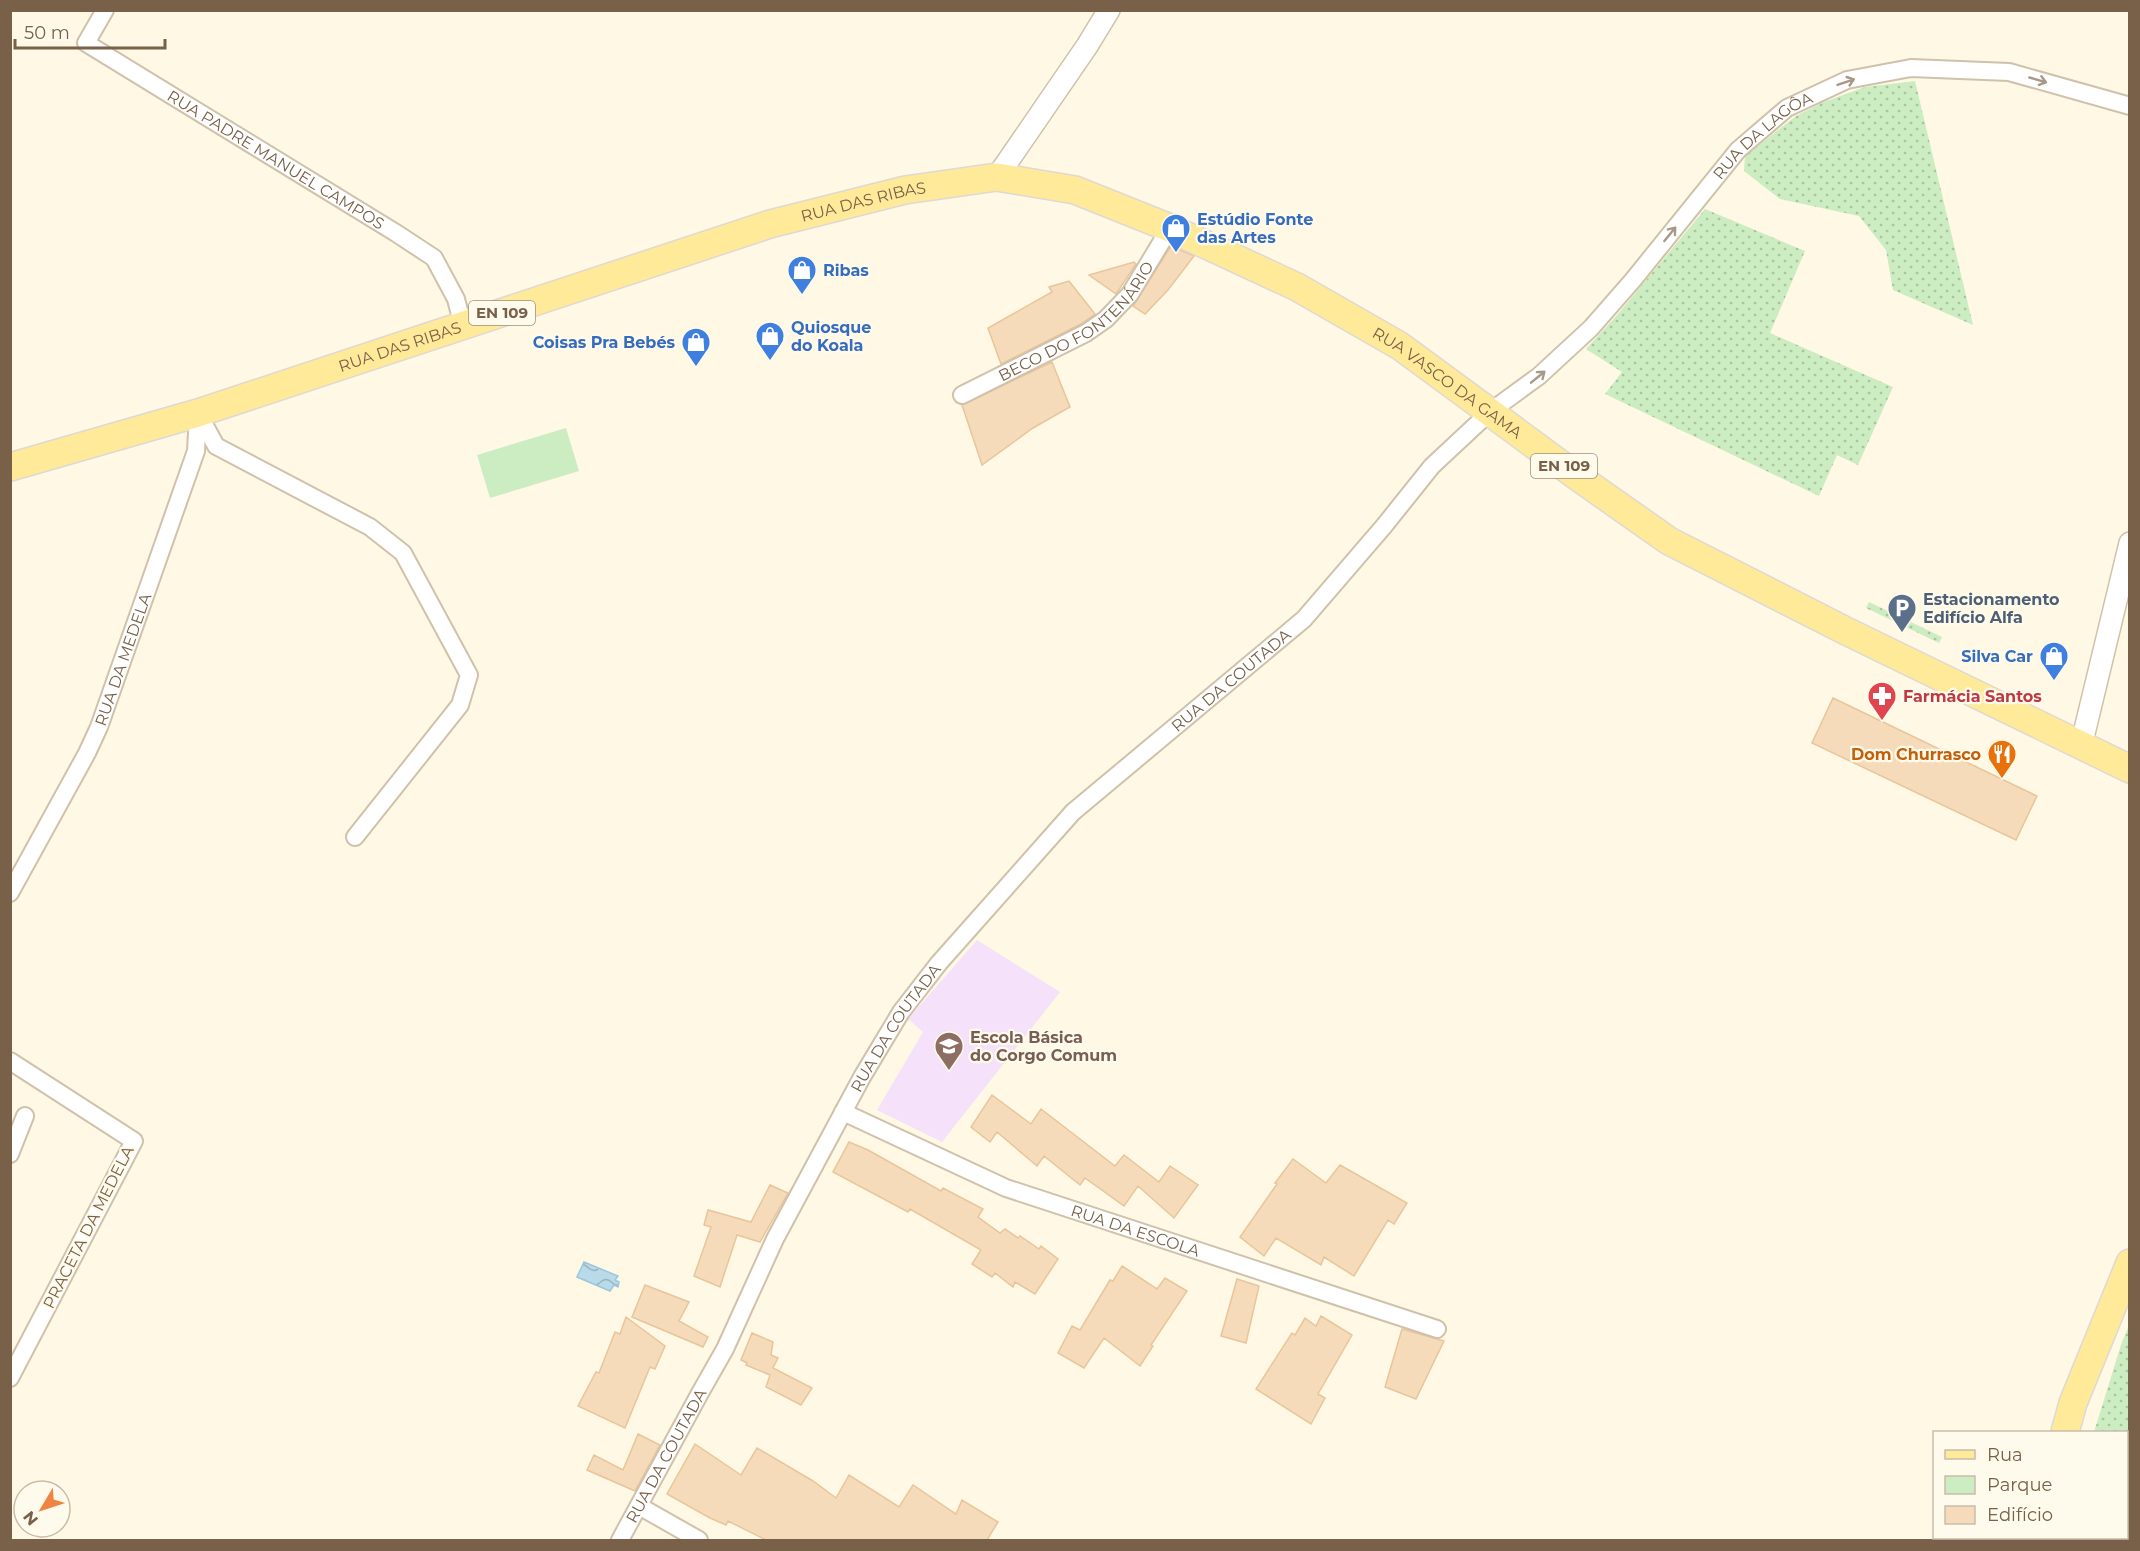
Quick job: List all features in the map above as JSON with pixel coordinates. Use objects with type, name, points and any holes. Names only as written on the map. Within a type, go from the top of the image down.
[{"type":"main road","name":"RUA DAS RIBAS","points":[[10,467],[198,413],[770,224],[905,190],[997,177]]},
{"type":"main road","name":"RUA VASCO DA GAMA","points":[[997,177],[1075,190],[1170,228],[1297,287],[1400,346],[1669,541],[1846,631],[2130,769]]},
{"type":"main road","points":[[2065,1431],[2073,1403],[2130,1263]]},
{"type":"street","name":"RUA PADRE MANUEL CAMPOS","points":[[105,10],[86,43],[434,258],[456,299],[463,326]]},
{"type":"street","points":[[997,177],[1109,10]]},
{"type":"street","name":"RUA DA LAGÔA","points":[[1304,619],[1432,466],[1491,411],[1539,376],[1591,328],[1633,280],[1738,150],[1786,108],[1847,80],[1911,68],[2009,72],[2130,106]]},
{"type":"street","name":"BECO DO FONTENÁRIO","points":[[962,395],[1086,333],[1106,320],[1130,294],[1170,228]]},
{"type":"street","points":[[198,413],[216,446],[370,527],[402,553],[469,675],[460,705],[355,837]]},
{"type":"street","name":"RUA DA MEDELA","points":[[10,893],[99,727],[196,451],[198,413]]},
{"type":"street","points":[[2081,746],[2130,543]]},
{"type":"street","name":"RUA DA COUTADA","points":[[620,1540],[725,1349],[775,1239],[843,1112],[901,1012],[939,963],[1073,812],[1304,619]]},
{"type":"street","name":"PRACETA DA MEDELA","points":[[10,1061],[134,1141],[10,1378]]},
{"type":"street","name":"RUA DA ESCOLA","points":[[843,1112],[1006,1188],[1437,1329]]},
{"type":"street","points":[[10,1154],[25,1116]]},
{"type":"street","points":[[639,1506],[699,1540]]},
{"type":"shaded area","name":"Escola Básica do Corgo Comum","points":[[977,940],[1060,992],[942,1142],[877,1110],[923,1032],[908,1019]]},
{"type":"green space","points":[[1915,81],[1973,325],[1893,290],[1886,250],[1859,216],[1780,199],[1744,171],[1745,156],[1796,116],[1821,103],[1865,87]]},
{"type":"green space","points":[[1705,209],[1805,251],[1770,333],[1893,387],[1858,465],[1837,455],[1819,496],[1605,394],[1622,372],[1586,349]]},
{"type":"green space","points":[[566,428],[579,471],[490,498],[477,455]]},
{"type":"green space","points":[[1869,602],[1942,637],[1939,643],[1866,608]]},
{"type":"green space","points":[[2129,1325],[2129,1540],[2064,1540],[2128,1539],[2128,1431],[2094,1431]]},
{"type":"water","points":[[584,1262],[618,1276],[615,1280],[619,1282],[618,1287],[614,1285],[610,1291],[577,1277]]},
{"type":"building","points":[[1171,246],[1194,256],[1168,290],[1145,314],[1133,306]]},
{"type":"building","points":[[1134,262],[1136,264],[1116,294],[1089,275]]},
{"type":"building","points":[[1069,281],[1095,314],[1081,324],[1001,364],[988,328],[1052,292],[1049,287]]},
{"type":"building","points":[[1052,362],[1070,407],[1033,428],[982,465],[962,405]]},
{"type":"building","points":[[1833,698],[2037,796],[2016,840],[1812,743]]},
{"type":"building","points":[[992,1095],[1031,1124],[1041,1109],[1115,1166],[1124,1155],[1159,1182],[1170,1166],[1198,1185],[1174,1218],[1138,1186],[1124,1206],[1085,1178],[1080,1185],[1044,1156],[1037,1166],[997,1132],[990,1142],[971,1127]]},
{"type":"building","points":[[849,1142],[868,1150],[941,1191],[943,1188],[983,1209],[978,1217],[1000,1233],[1005,1229],[1039,1249],[1041,1246],[1058,1259],[1035,1294],[1015,1282],[1013,1287],[995,1273],[992,1277],[972,1264],[981,1250],[910,1209],[908,1212],[833,1172]]},
{"type":"building","points":[[1293,1159],[1326,1183],[1340,1165],[1407,1203],[1394,1224],[1388,1220],[1354,1276],[1324,1257],[1321,1265],[1276,1238],[1264,1256],[1240,1237]]},
{"type":"building","points":[[770,1185],[788,1193],[760,1242],[737,1235],[720,1287],[694,1276],[711,1227],[704,1225],[708,1210],[751,1222]]},
{"type":"building","points":[[1122,1266],[1157,1289],[1165,1278],[1187,1291],[1151,1345],[1153,1346],[1140,1366],[1104,1338],[1084,1368],[1058,1353],[1072,1326],[1080,1330],[1110,1280],[1113,1281]]},
{"type":"building","points":[[1237,1279],[1259,1286],[1246,1343],[1221,1336]]},
{"type":"building","points":[[645,1285],[689,1302],[679,1321],[708,1337],[703,1347],[632,1317]]},
{"type":"building","points":[[1321,1316],[1352,1335],[1318,1394],[1325,1398],[1311,1424],[1256,1389],[1292,1333],[1295,1335],[1305,1318],[1316,1326]]},
{"type":"building","points":[[626,1317],[665,1346],[655,1369],[650,1367],[625,1428],[578,1406],[596,1372],[599,1373],[615,1332],[620,1334]]},
{"type":"building","points":[[1402,1329],[1444,1341],[1416,1399],[1385,1387]]},
{"type":"building","points":[[752,1333],[773,1342],[771,1355],[778,1358],[773,1368],[812,1388],[801,1405],[766,1387],[770,1375],[746,1365],[747,1363],[741,1360]]},
{"type":"building","points":[[638,1434],[660,1445],[635,1491],[587,1470],[594,1455],[623,1470]]},
{"type":"building","points":[[695,1444],[741,1475],[757,1448],[813,1481],[836,1498],[849,1475],[899,1507],[913,1485],[956,1514],[962,1500],[998,1522],[987,1540],[766,1540],[728,1521],[726,1525],[710,1518],[667,1494]]},
{"type":"place","name":"Estúdio Fonte das Artes","points":[[1176,254]]},
{"type":"place","name":"Ribas","points":[[802,296]]},
{"type":"place","name":"Quiosque do Koala","points":[[770,362]]},
{"type":"place","name":"Coisas Pra Bebés","points":[[696,368]]},
{"type":"place","name":"Estacionamento Edifício Alfa","points":[[1902,634]]},
{"type":"place","name":"Silva Car","points":[[2054,682]]},
{"type":"place","name":"Farmácia Santos","points":[[1882,722]]},
{"type":"place","name":"Dom Churrasco","points":[[2002,780]]},
{"type":"place","name":"Escola Básica do Corgo Comum","points":[[949,1072]]}]
